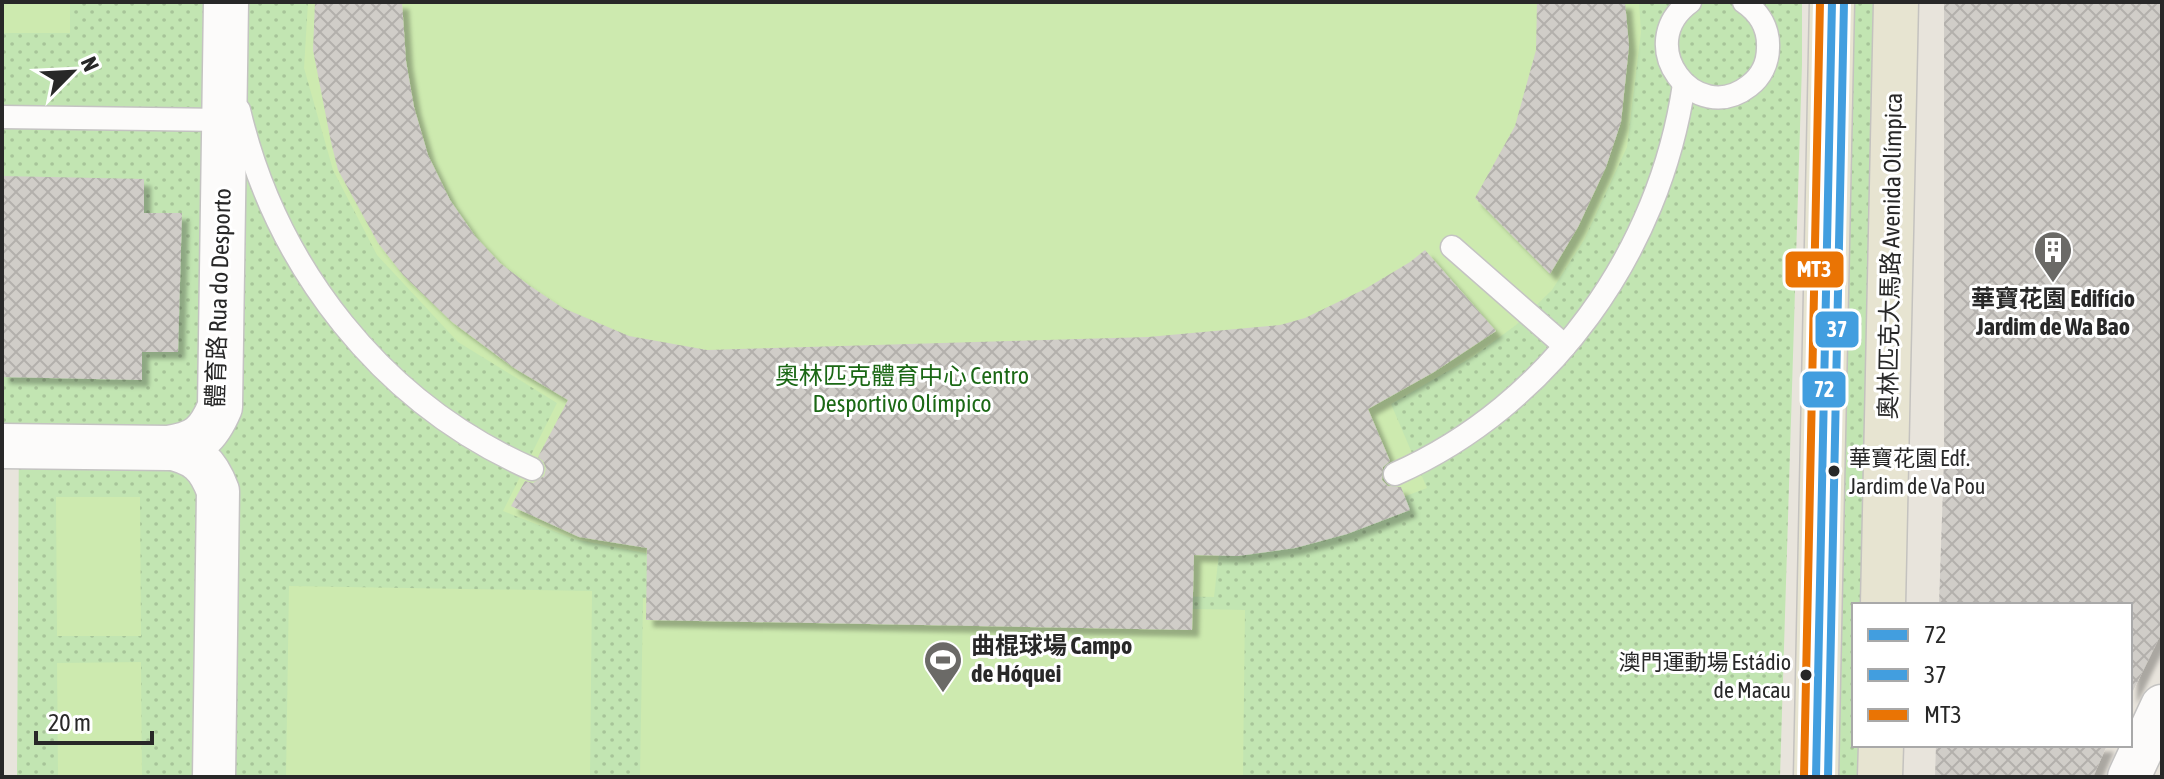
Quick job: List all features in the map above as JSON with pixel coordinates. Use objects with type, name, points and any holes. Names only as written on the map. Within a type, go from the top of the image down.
[{"type":"main road","points":[[1816,777],[1832,2]]},
{"type":"main road","name":"奧林匹克大馬路 Avenida Olímpica","points":[[1883,603],[1896,2]]},
{"type":"main road","points":[[1880,777],[1881,747]]},
{"type":"street","name":"體育路 Rua do Desporto","points":[[168,448],[188,445],[201,437],[213,424],[220,407],[226,2]]},
{"type":"street","points":[[2,446],[168,448],[186,452],[201,461],[212,475],[218,491],[214,777]]},
{"type":"street","points":[[2129,777],[2162,706]]},
{"type":"lane","points":[[226,2],[235,95],[248,146],[274,214],[315,287],[353,337],[413,395],[463,432],[532,469]]},
{"type":"lane","points":[[1690,2],[1672,21],[1666,46],[1673,71],[1684,84],[1699,93],[1723,97],[1746,88],[1766,63],[1768,38],[1759,16],[1744,2]]},
{"type":"lane","points":[[1395,474],[1438,452],[1522,391],[1592,313],[1615,279],[1644,223],[1666,165],[1684,84]]},
{"type":"lane","points":[[2,117],[224,120]]},
{"type":"lane","points":[[1452,247],[1565,346]]},
{"type":"green space","name":"奧林匹克體育中心 Centro Desportivo Olímpico","points":[[2,2],[1802,2],[1780,777],[17,777],[19,424],[2,423]]},
{"type":"green space","points":[[2,2],[70,2],[70,33],[2,33]]},
{"type":"green space","points":[[308,2],[1639,2],[1641,32],[1627,147],[1584,240],[1552,290],[1516,325],[1474,356],[1391,404],[1427,488],[1308,533],[1220,545],[1214,597],[661,587],[665,557],[574,539],[503,511],[557,403],[458,342],[377,255],[333,170],[304,68]]},
{"type":"green space","points":[[1852,2],[1877,2],[1865,603],[1852,603],[1852,747],[1863,747],[1862,777],[1837,777]]},
{"type":"green space","points":[[56,497],[140,497],[141,636],[57,636]]},
{"type":"green space","points":[[289,586],[592,591],[590,777],[286,777]]},
{"type":"green space","name":"曲棍球場 Campo de Hóquei","points":[[643,598],[1245,610],[1243,777],[640,777]]},
{"type":"green space","points":[[141,662],[142,777],[58,777],[57,663]]},
{"type":"building","points":[[315,2],[402,2],[406,61],[414,107],[428,155],[450,200],[475,236],[500,263],[530,286],[563,308],[629,336],[707,350],[1148,337],[1280,325],[1305,318],[1365,289],[1425,250],[1496,331],[1434,372],[1368,409],[1390,461],[1383,467],[1382,480],[1388,486],[1401,487],[1410,510],[1347,534],[1295,548],[1238,556],[1194,555],[1192,630],[646,620],[647,548],[579,537],[511,506],[525,481],[533,483],[544,476],[546,468],[538,457],[568,400],[514,368],[452,322],[403,275],[378,243],[338,170],[313,50]]},
{"type":"building","points":[[1537,2],[1625,2],[1629,46],[1621,122],[1606,167],[1578,227],[1550,274],[1475,198],[1515,126],[1536,50]]},
{"type":"building","name":"華寶花園 Edifício Jardim de Wa Bao","points":[[1944,2],[2162,2],[2162,632],[2132,693],[2132,603],[1939,603],[1944,459]]},
{"type":"building","points":[[2,176],[144,179],[144,213],[182,213],[178,352],[142,352],[142,380],[2,377]]},
{"type":"building","points":[[1936,747],[2106,747],[2093,777],[1935,777]]},
{"type":"transit line","name":"MT3","points":[[1804,777],[1820,2]]},
{"type":"transit line","name":"72","points":[[1816,777],[1832,2]]},
{"type":"transit line","name":"37","points":[[1828,777],[1844,2]]},
{"type":"place","name":"華寶花園 Edifício Jardim de Wa Bao","points":[[2053,284]]},
{"type":"place","name":"華寶花園 Edf. Jardim de Va Pou","points":[[1834,471]]},
{"type":"place","name":"澳門運動場 Estádio de Macau","points":[[1806,675]]},
{"type":"place","name":"曲棍球場 Campo de Hóquei","points":[[943,694]]}]
